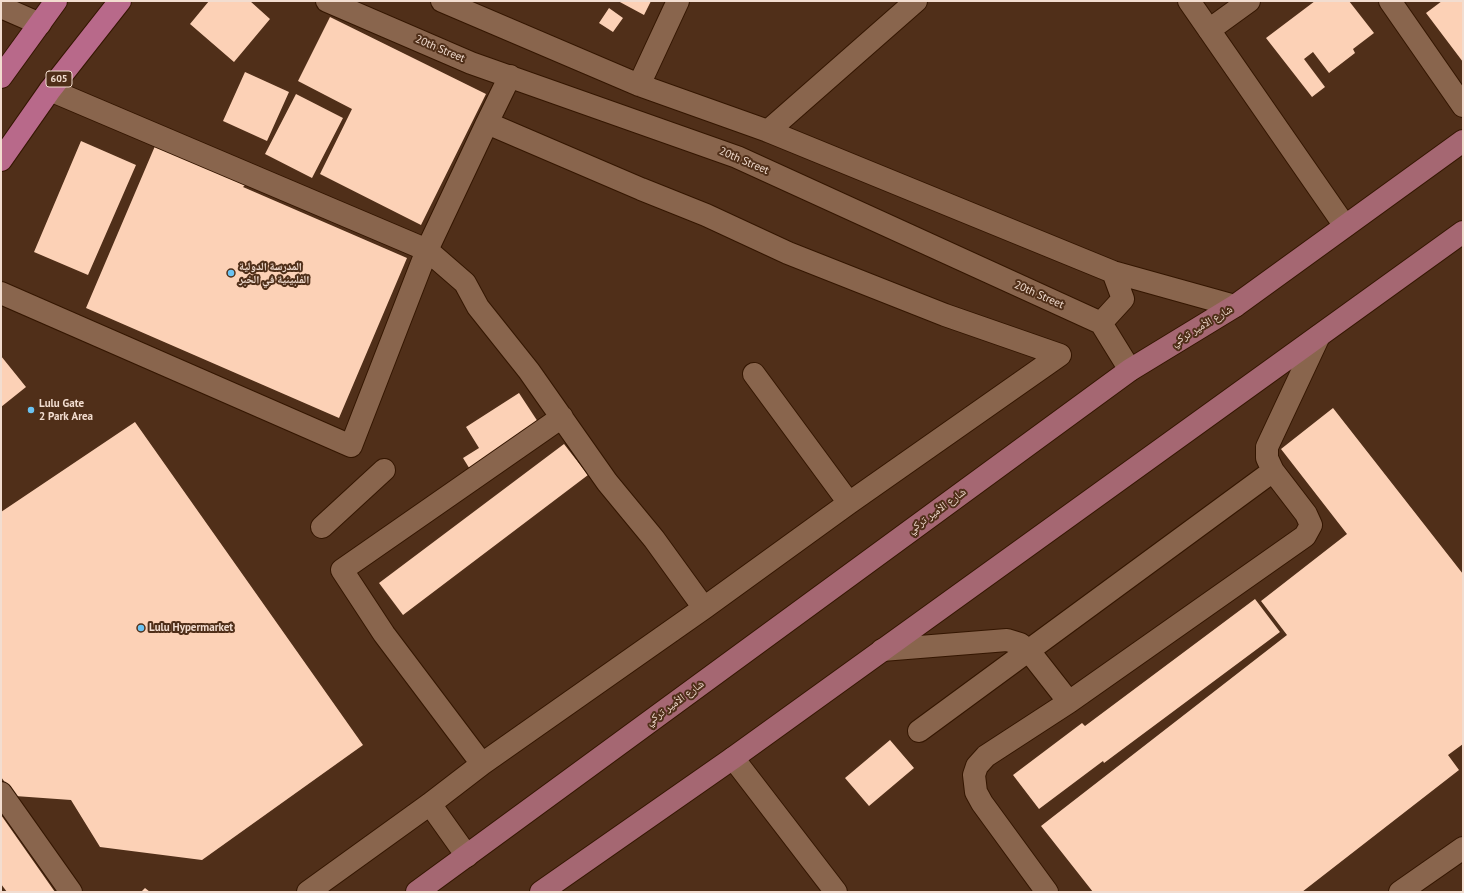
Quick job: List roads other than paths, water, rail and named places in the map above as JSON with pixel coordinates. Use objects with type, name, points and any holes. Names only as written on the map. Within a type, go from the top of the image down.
[{"type":"highway","points":[[1,77],[56,1]]},
{"type":"highway","name":"605","points":[[1,160],[50,90],[120,1]]},
{"type":"main road","name":"شارع الأمير تركي","points":[[417,892],[1130,370],[1235,306],[1463,141]]},
{"type":"main road","points":[[541,892],[733,758],[1463,232]]},
{"type":"street","name":"20th Street","points":[[327,1],[471,63],[737,157],[1101,323]]},
{"type":"street","points":[[442,1],[639,85],[768,131],[1113,272],[1235,306]]},
{"type":"street","points":[[639,85],[678,1]]},
{"type":"street","points":[[768,131],[916,1]]},
{"type":"street","points":[[1189,1],[1345,226]]},
{"type":"street","points":[[1209,30],[1249,1]]},
{"type":"street","points":[[1390,1],[1463,106]]},
{"type":"street","points":[[1,7],[40,24]]},
{"type":"street","points":[[1,292],[351,446],[427,250],[510,76]]},
{"type":"street","points":[[50,90],[427,250],[465,283],[478,307],[529,372],[607,482],[654,539],[704,608]]},
{"type":"street","points":[[308,892],[430,804],[482,764],[704,608],[849,503],[1060,354],[945,315],[788,254],[706,215],[641,189],[487,123]]},
{"type":"street","points":[[1113,272],[1123,299],[1101,323],[1130,370]]},
{"type":"street","points":[[1047,892],[982,803],[976,792],[974,775],[977,766],[986,756],[1069,702],[1305,536],[1311,525],[1306,514],[1274,471],[1267,458],[1267,447],[1319,336]]},
{"type":"street","points":[[754,374],[849,503]]},
{"type":"street","points":[[482,764],[384,634],[342,570],[562,417]]},
{"type":"street","points":[[322,527],[384,470]]},
{"type":"street","points":[[919,731],[1274,471]]},
{"type":"street","points":[[882,650],[1008,640],[1020,644],[1029,651],[1069,702]]},
{"type":"street","points":[[733,758],[836,892]]},
{"type":"street","points":[[1,793],[71,892]]},
{"type":"street","points":[[430,804],[467,856]]},
{"type":"street","points":[[1400,892],[1463,848]]},
{"type":"place","name":"المدرسة الدولية الفلبينية في الخبر","points":[[231,273]]},
{"type":"place","name":"Lulu Gate 2 Park Area","points":[[31,410]]},
{"type":"place","name":"Lulu Hypermarket","points":[[141,628]]}]
